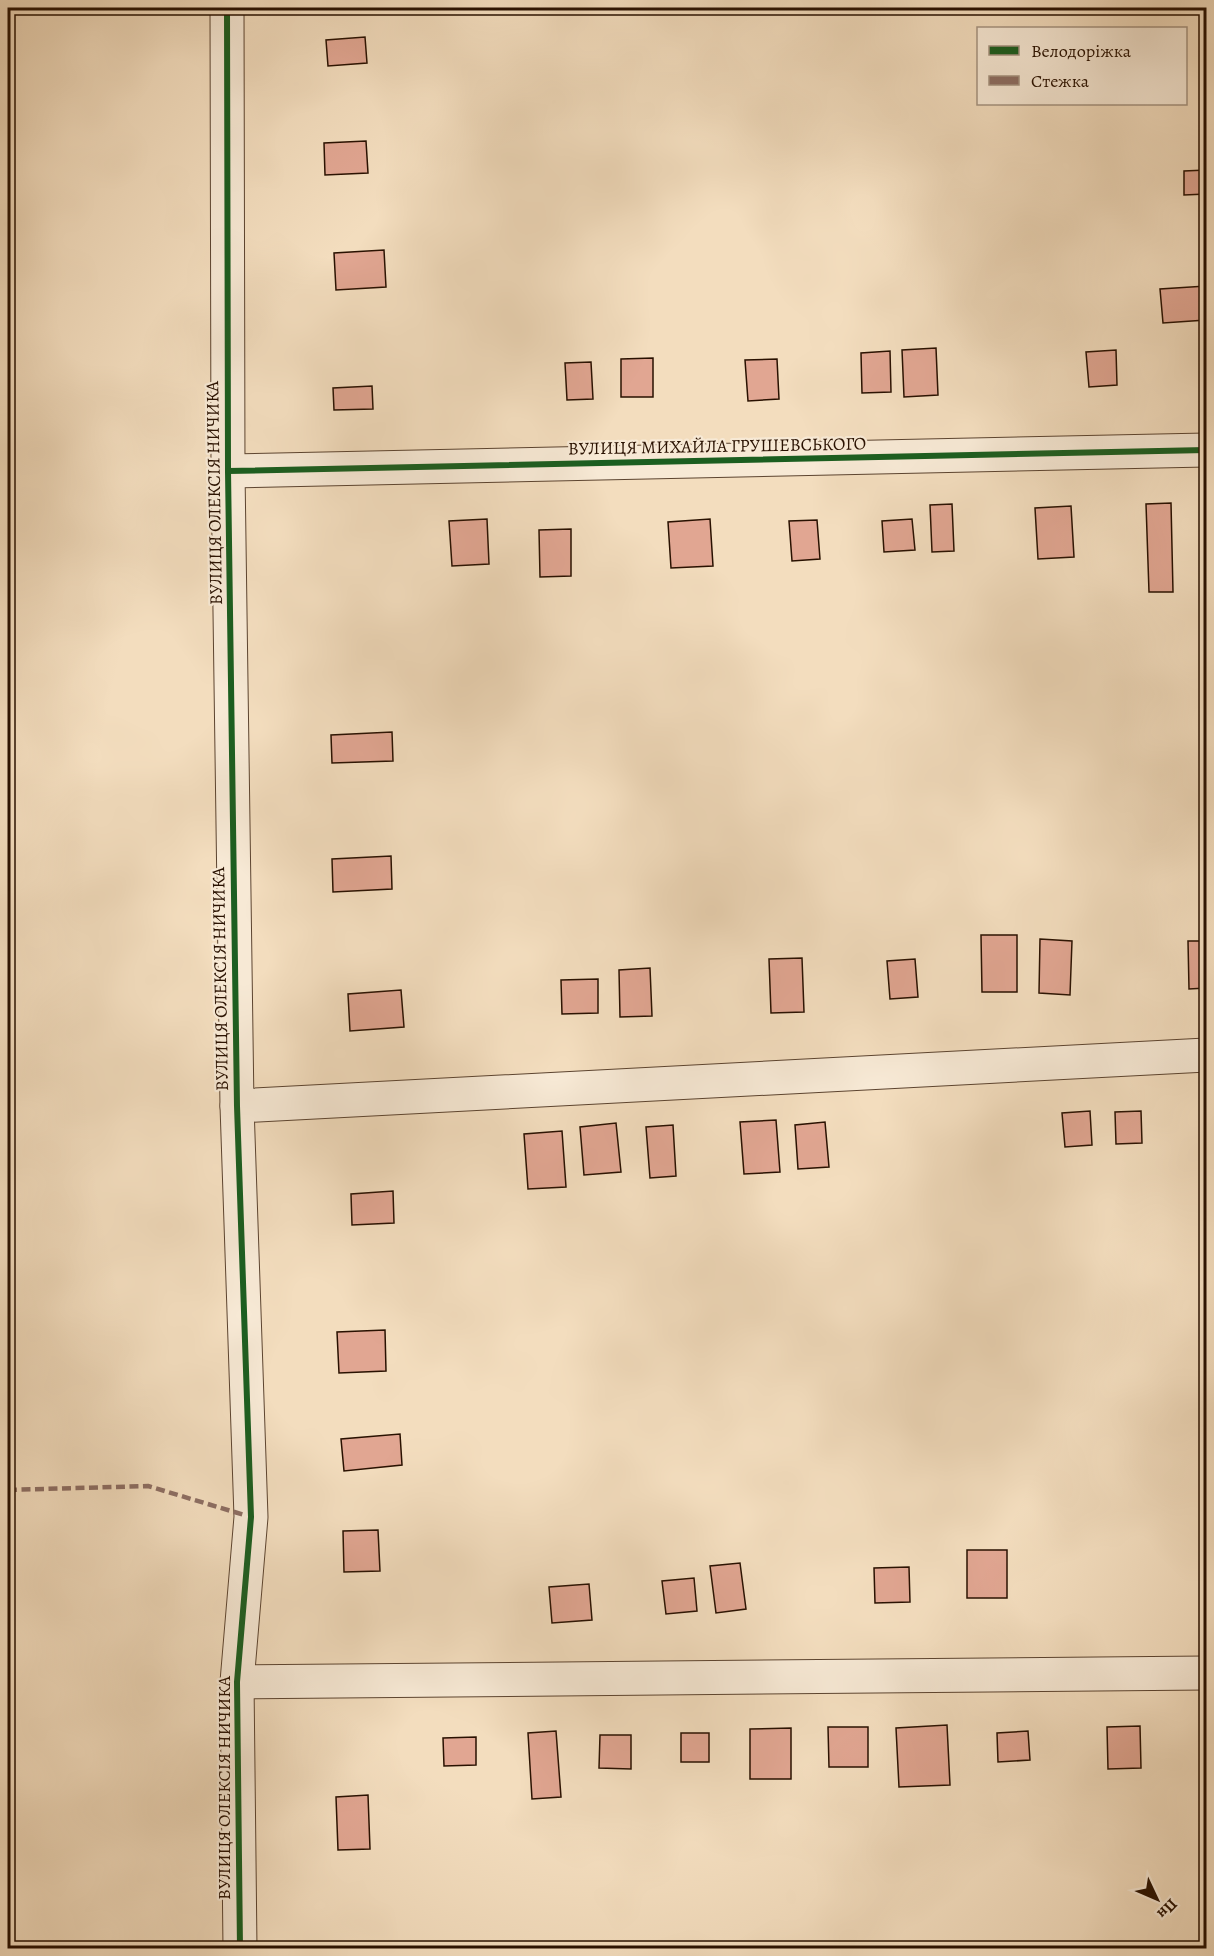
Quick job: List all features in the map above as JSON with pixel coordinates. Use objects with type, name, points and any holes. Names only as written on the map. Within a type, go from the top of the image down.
[{"type":"street","name":"ВУЛИЦЯ ОЛЕКСІЯ НИЧИКА","points":[[227,8],[228,471],[237,1106],[251,1517],[237,1682],[240,1948]]},
{"type":"street","name":"ВУЛИЦЯ МИХАЙЛА ГРУШЕВСЬКОГО","points":[[228,471],[1206,450]]},
{"type":"street","points":[[237,1106],[1206,1055]]},
{"type":"street","points":[[237,1682],[1206,1673]]},
{"type":"building","points":[[509,8],[536,8],[537,9],[509,11]]},
{"type":"building","points":[[555,8],[585,8],[585,11],[556,13]]},
{"type":"building","points":[[838,8],[878,8],[878,10],[838,12]]},
{"type":"building","points":[[365,37],[367,63],[328,66],[326,40]]},
{"type":"building","points":[[366,141],[368,173],[325,175],[324,143]]},
{"type":"building","points":[[1206,170],[1206,194],[1184,195],[1184,171]]},
{"type":"building","points":[[384,250],[386,287],[336,290],[334,253]]},
{"type":"building","points":[[1206,286],[1206,320],[1163,323],[1160,289]]},
{"type":"building","points":[[936,348],[938,395],[904,397],[902,350]]},
{"type":"building","points":[[1116,350],[1117,385],[1089,387],[1086,352]]},
{"type":"building","points":[[890,351],[891,392],[862,393],[861,353]]},
{"type":"building","points":[[653,358],[653,397],[621,397],[621,359]]},
{"type":"building","points":[[777,359],[779,399],[748,401],[745,360]]},
{"type":"building","points":[[591,362],[593,399],[567,400],[565,363]]},
{"type":"building","points":[[372,386],[373,409],[334,410],[333,388]]},
{"type":"building","points":[[1171,503],[1173,592],[1149,592],[1146,504]]},
{"type":"building","points":[[952,504],[954,551],[932,552],[930,505]]},
{"type":"building","points":[[1071,506],[1074,557],[1038,559],[1035,508]]},
{"type":"building","points":[[487,519],[489,564],[452,566],[449,521]]},
{"type":"building","points":[[710,519],[713,566],[671,568],[668,522]]},
{"type":"building","points":[[912,519],[915,550],[884,552],[882,521]]},
{"type":"building","points":[[817,520],[820,559],[792,561],[789,521]]},
{"type":"building","points":[[571,529],[571,576],[540,577],[539,530]]},
{"type":"building","points":[[392,732],[393,761],[332,763],[331,735]]},
{"type":"building","points":[[391,856],[392,889],[333,892],[332,859]]},
{"type":"building","points":[[981,935],[1017,935],[1017,992],[982,992]]},
{"type":"building","points":[[1040,939],[1072,941],[1070,995],[1039,993]]},
{"type":"building","points":[[1188,941],[1206,941],[1206,988],[1189,989]]},
{"type":"building","points":[[802,958],[804,1012],[771,1013],[769,959]]},
{"type":"building","points":[[915,959],[918,997],[890,999],[887,961]]},
{"type":"building","points":[[650,968],[652,1016],[620,1017],[619,970]]},
{"type":"building","points":[[598,979],[598,1013],[562,1014],[561,980]]},
{"type":"building","points":[[401,990],[404,1027],[350,1031],[348,994]]},
{"type":"building","points":[[1090,1111],[1092,1145],[1065,1147],[1062,1113]]},
{"type":"building","points":[[1141,1111],[1142,1143],[1116,1144],[1115,1112]]},
{"type":"building","points":[[776,1120],[780,1172],[744,1174],[740,1122]]},
{"type":"building","points":[[825,1122],[829,1167],[798,1169],[795,1125]]},
{"type":"building","points":[[616,1123],[621,1172],[584,1175],[580,1127]]},
{"type":"building","points":[[673,1125],[676,1176],[650,1178],[646,1127]]},
{"type":"building","points":[[562,1131],[566,1187],[528,1189],[524,1134]]},
{"type":"building","points":[[393,1191],[394,1223],[352,1225],[351,1194]]},
{"type":"building","points":[[385,1330],[386,1371],[339,1373],[337,1332]]},
{"type":"building","points":[[400,1434],[402,1465],[344,1471],[341,1439]]},
{"type":"building","points":[[1206,1437],[1206,1476],[1203,1475]]},
{"type":"building","points":[[378,1530],[380,1571],[344,1572],[343,1531]]},
{"type":"building","points":[[967,1550],[1007,1550],[1007,1598],[967,1598]]},
{"type":"building","points":[[740,1563],[746,1609],[716,1613],[710,1566]]},
{"type":"building","points":[[909,1567],[910,1602],[875,1603],[874,1568]]},
{"type":"building","points":[[694,1578],[697,1611],[666,1614],[662,1581]]},
{"type":"building","points":[[589,1584],[592,1620],[552,1623],[549,1587]]},
{"type":"building","points":[[947,1725],[950,1785],[899,1787],[896,1728]]},
{"type":"building","points":[[1140,1726],[1141,1768],[1108,1769],[1107,1727]]},
{"type":"building","points":[[828,1727],[868,1727],[868,1767],[829,1767]]},
{"type":"building","points":[[791,1728],[791,1779],[750,1779],[750,1729]]},
{"type":"building","points":[[556,1731],[561,1797],[532,1799],[528,1733]]},
{"type":"building","points":[[1028,1731],[1030,1760],[998,1762],[997,1733]]},
{"type":"building","points":[[681,1733],[709,1733],[709,1762],[681,1762]]},
{"type":"building","points":[[600,1735],[631,1735],[631,1769],[599,1768]]},
{"type":"building","points":[[476,1737],[476,1765],[444,1766],[443,1738]]},
{"type":"building","points":[[368,1795],[370,1849],[338,1850],[336,1797]]},
{"type":"marked path","points":[[8,1490],[148,1486],[251,1517]]},
{"type":"cycle path","points":[[227,8],[228,471],[237,1106],[251,1517],[237,1682],[240,1948]]},
{"type":"cycle path","points":[[228,471],[1206,450]]}]
